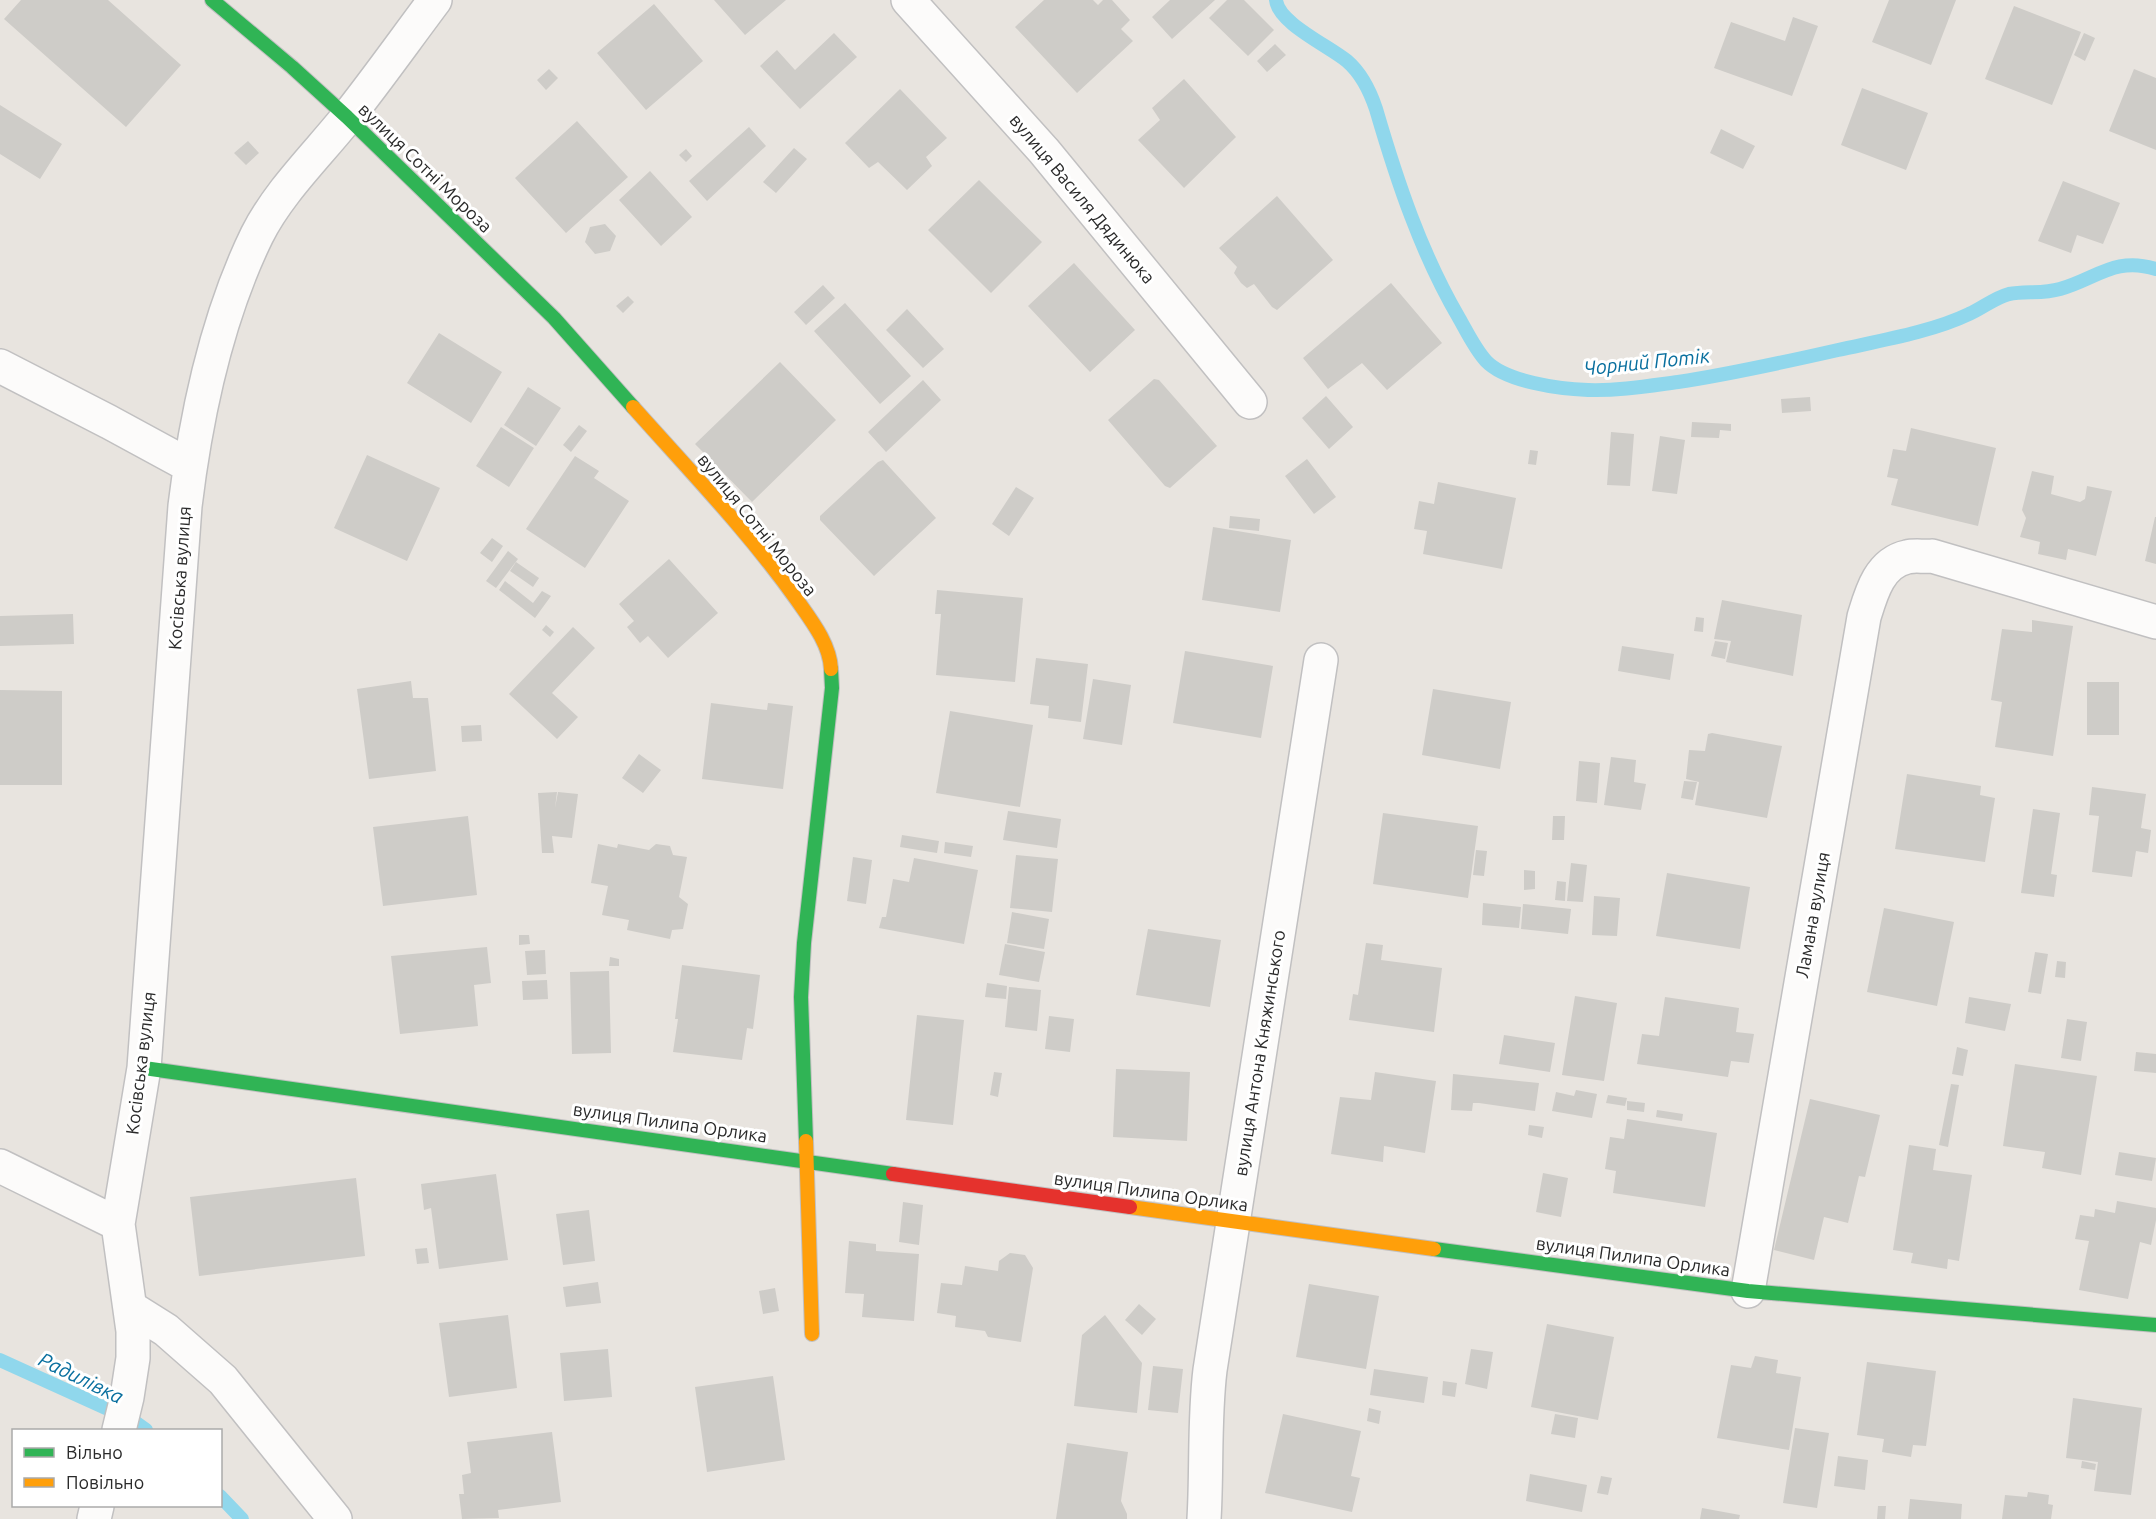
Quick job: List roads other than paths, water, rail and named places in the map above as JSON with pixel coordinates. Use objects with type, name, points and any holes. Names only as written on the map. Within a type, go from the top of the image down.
[{"type":"street","name":"вулиця Сотні Мороза","points":[[212,0],[347,117],[554,318],[777,572],[808,616],[828,650],[832,688],[804,943],[801,997],[812,1334]]},
{"type":"street","name":"Косівська вулиця","points":[[119,1429],[133,1358],[131,1308],[118,1224],[144,1068],[190,466],[218,334],[258,234],[279,200],[347,117],[435,0]]},
{"type":"street","name":"вулиця Василя Дядинюка","points":[[908,0],[1044,151],[1250,402]]},
{"type":"street","points":[[0,366],[190,466]]},
{"type":"street","name":"Ламана вулиця","points":[[1748,1291],[1864,617],[1872,592],[1885,569],[1907,557],[1932,556],[2156,622]]},
{"type":"street","name":"вулиця Антона Княжинського","points":[[1204,1519],[1207,1392],[1321,660]]},
{"type":"street","name":"вулиця Пилипа Орлика","points":[[144,1068],[1234,1222],[1748,1291],[2156,1325]]},
{"type":"street","points":[[0,1166],[118,1224]]},
{"type":"street","points":[[131,1308],[166,1330],[223,1380],[335,1519]]},
{"type":"waterway","name":"Чорний Потік","points":[[1276,0],[1285,17],[1347,61],[1361,77],[1374,102],[1411,216],[1445,293],[1471,340],[1486,361],[1506,374],[1520,379],[1563,388],[1599,390],[1698,379],[1922,331],[1974,312],[2009,294],[2060,289],[2117,267],[2129,265],[2156,269]]},
{"type":"waterway","name":"Радилівка","points":[[0,1360],[132,1420],[145,1429]]},
{"type":"waterway","name":"Радилівка","points":[[222,1498],[242,1519]]}]
